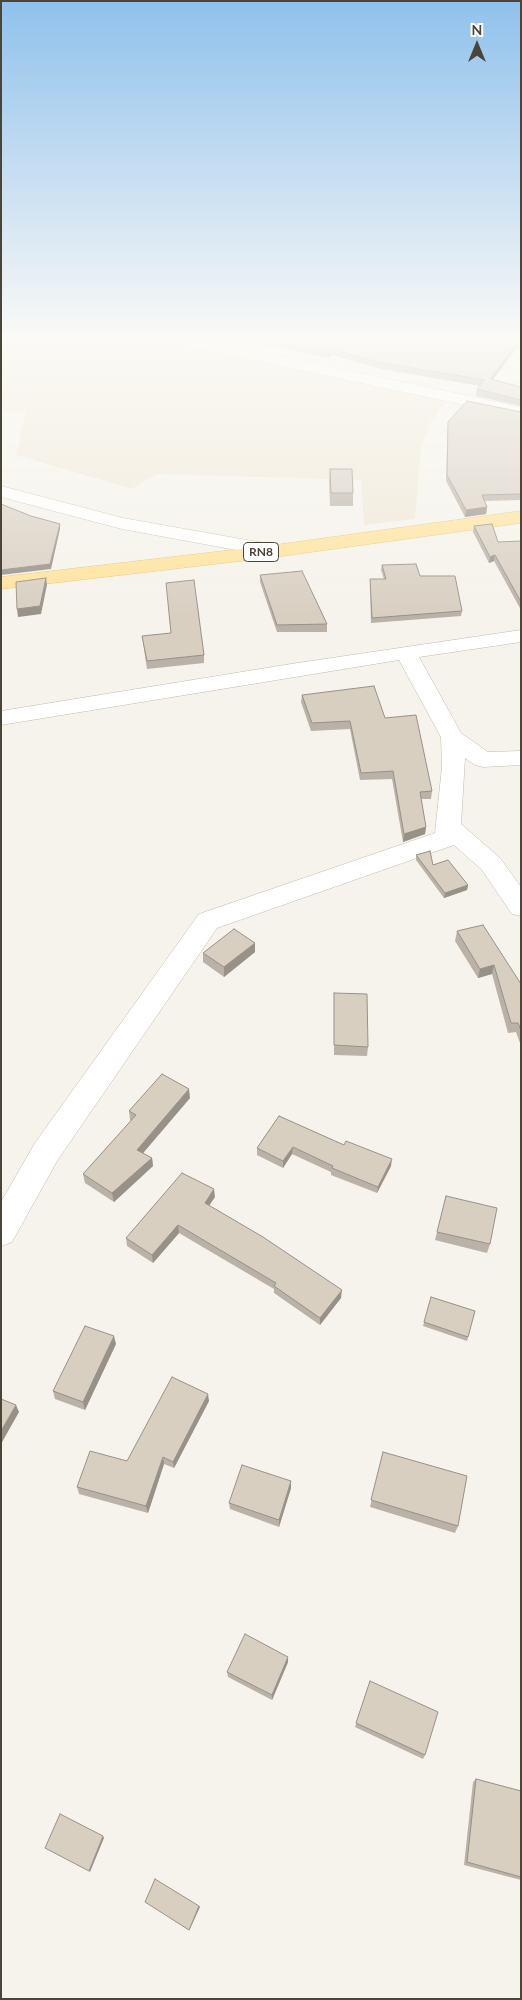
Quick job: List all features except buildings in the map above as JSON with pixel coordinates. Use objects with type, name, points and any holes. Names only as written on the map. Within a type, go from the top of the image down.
[{"type":"main road","name":"RN8","points":[[1,582],[274,551],[521,517]]},
{"type":"street","points":[[1,491],[122,523],[274,551]]},
{"type":"street","points":[[1,718],[521,636]]},
{"type":"street","points":[[1,1232],[46,1152],[208,922],[447,838],[454,767],[452,737],[406,653]]},
{"type":"street","points":[[452,737],[484,760],[521,758]]},
{"type":"street","points":[[448,826],[491,864],[521,907]]},
{"type":"shaded area","points":[[22,429],[428,429],[421,447],[415,519],[364,525],[361,480],[156,474],[132,489],[16,455]]}]
